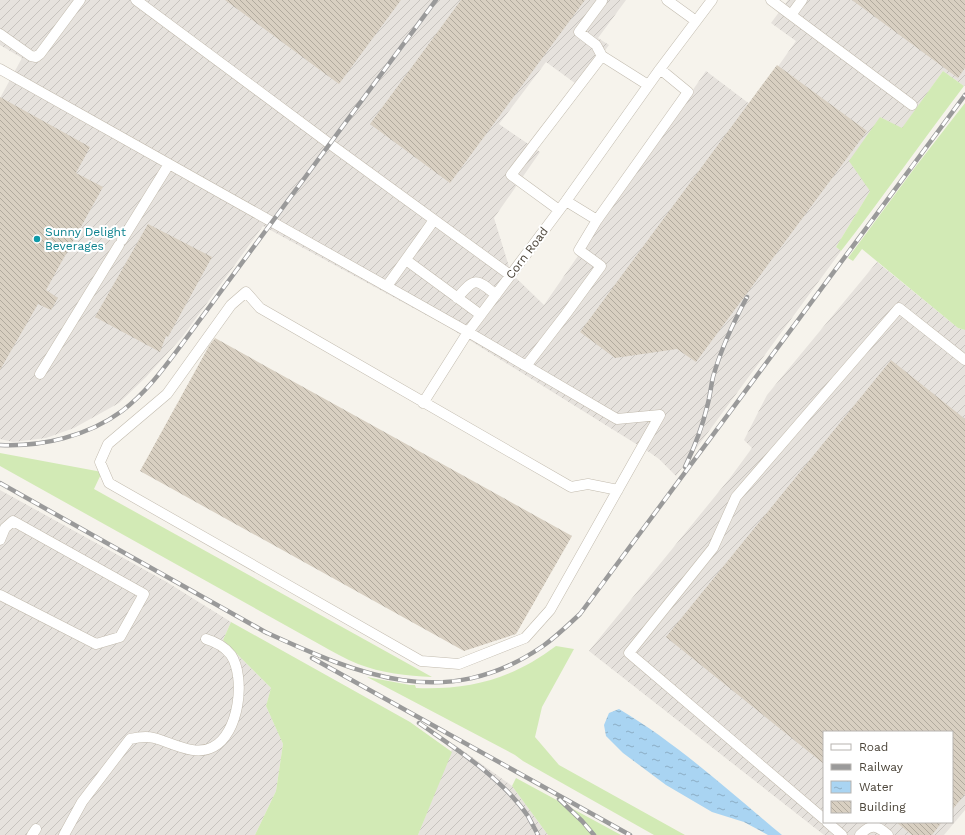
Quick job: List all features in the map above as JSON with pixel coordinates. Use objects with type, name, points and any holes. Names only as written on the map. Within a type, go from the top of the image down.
[{"type":"street","points":[[0,34],[31,56],[36,57],[40,54],[80,0]]},
{"type":"street","points":[[136,0],[510,275]]},
{"type":"street","points":[[667,0],[696,21]]},
{"type":"street","name":"Corn Road","points":[[424,403],[468,332],[566,201],[648,85],[712,0]]},
{"type":"street","points":[[771,0],[912,106]]},
{"type":"street","points":[[791,15],[802,0]]},
{"type":"street","points":[[602,1],[579,32],[596,45],[602,56],[648,85]]},
{"type":"street","points":[[559,210],[511,176],[602,56]]},
{"type":"street","points":[[0,69],[387,286],[617,419],[660,415],[618,490],[550,610],[525,638],[459,664],[421,661],[109,483],[100,462],[108,444],[167,394],[231,305],[246,292],[260,308],[571,487],[588,484],[618,490]]},
{"type":"street","points":[[526,366],[601,266],[579,250],[596,220],[688,92],[660,69]]},
{"type":"street","points":[[40,374],[169,164]]},
{"type":"street","points":[[566,201],[596,220]]},
{"type":"street","points":[[387,286],[434,220]]},
{"type":"street","points":[[406,260],[481,315]]},
{"type":"street","points":[[457,298],[470,284],[477,282],[482,283],[496,295]]},
{"type":"street","points":[[823,818],[629,653],[713,548],[736,498],[899,308],[965,360]]},
{"type":"street","points":[[0,540],[5,528],[13,521],[144,594],[120,637],[96,644],[0,595]]},
{"type":"street","points":[[64,835],[82,802],[130,739],[142,737],[154,738],[186,749],[200,751],[212,748],[220,743],[228,732],[238,703],[238,677],[232,657],[227,650],[216,642],[206,639]]},
{"type":"street","points":[[828,823],[842,835]]},
{"type":"street","points":[[860,835],[866,828],[872,826],[882,830],[888,835]]},
{"type":"shaded area","points":[[0,0],[626,0],[598,38],[609,45],[579,86],[546,62],[499,124],[540,152],[494,218],[511,273],[544,305],[706,71],[751,105],[796,41],[771,23],[788,0],[965,0],[965,85],[964,86],[943,71],[902,129],[880,117],[870,191],[836,247],[841,251],[676,476],[659,459],[649,452],[450,328],[263,226],[183,336],[146,377],[119,403],[74,428],[46,438],[13,442],[0,439],[0,98],[22,58],[0,45]]},
{"type":"shaded area","points":[[877,262],[958,328],[965,330],[965,810],[944,835],[824,835],[589,651],[730,478],[752,448],[744,440],[767,395]]},
{"type":"shaded area","points":[[0,490],[165,581],[231,622],[223,640],[271,688],[266,706],[283,744],[276,791],[255,835],[0,835]]},
{"type":"shaded area","points":[[454,744],[512,786],[548,835],[418,835]]},
{"type":"green space","points":[[943,71],[964,86],[841,251],[836,247],[870,191],[849,161],[880,117],[902,128]]},
{"type":"green space","points":[[965,103],[965,330],[958,328],[862,249],[853,261],[848,258]]},
{"type":"green space","points":[[0,453],[102,472],[94,489],[432,677],[385,672],[353,662],[343,657],[0,466]]},
{"type":"green space","points":[[231,622],[410,722],[452,752],[418,835],[255,835],[276,791],[283,744],[266,706],[271,688],[223,640]]},
{"type":"green space","points":[[556,646],[574,649],[542,707],[535,737],[559,765],[685,835],[654,835],[523,761],[515,755],[367,677],[415,685],[416,688],[454,687],[490,680],[507,674],[523,667]]},
{"type":"green space","points":[[516,778],[621,835],[548,835],[512,786]]},
{"type":"water","points":[[619,709],[662,737],[683,753],[782,835],[768,835],[744,822],[712,812],[666,785],[623,753],[606,736],[604,725],[609,713]]},
{"type":"building","points":[[225,0],[401,0],[339,84]]},
{"type":"building","points":[[461,0],[585,0],[450,183],[370,124]]},
{"type":"building","points":[[852,0],[965,0],[965,68],[958,78]]},
{"type":"building","points":[[777,65],[867,131],[696,362],[677,349],[615,358],[580,332]]},
{"type":"building","name":"Sunny Delight Beverages","points":[[0,97],[90,147],[76,173],[103,187],[46,290],[58,298],[51,310],[38,304],[0,370]]},
{"type":"building","points":[[148,224],[212,257],[168,337],[166,336],[160,352],[95,317]]},
{"type":"building","points":[[215,338],[572,536],[516,634],[464,651],[140,471],[209,346]]},
{"type":"building","points":[[891,360],[965,419],[965,794],[953,809],[953,731],[823,731],[823,763],[666,637]]},
{"type":"building","points":[[897,823],[941,823],[932,835],[912,835]]},
{"type":"railway","points":[[0,445],[48,442],[80,433],[109,420],[131,404],[139,396],[154,380],[175,353],[436,0]]},
{"type":"railway","points":[[263,631],[299,647],[368,673],[403,680],[437,682],[472,678],[507,666],[543,646],[580,614],[965,95]]},
{"type":"railway","points":[[685,467],[703,423],[713,377],[720,356],[732,326],[747,297]]},
{"type":"railway","points":[[0,483],[267,633]]},
{"type":"railway","points":[[312,658],[630,835]]},
{"type":"railway","points":[[419,723],[463,754],[505,789],[528,816],[538,835]]},
{"type":"railway","points":[[559,799],[594,835]]},
{"type":"place","name":"Sunny Delight Beverages","points":[[37,239]]}]
